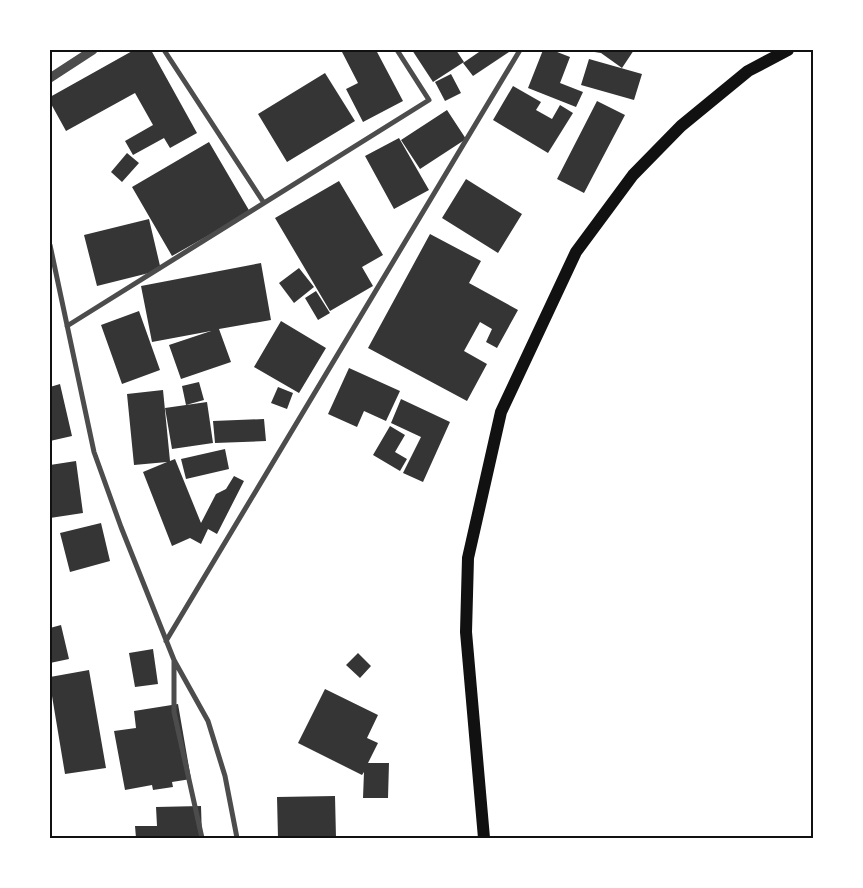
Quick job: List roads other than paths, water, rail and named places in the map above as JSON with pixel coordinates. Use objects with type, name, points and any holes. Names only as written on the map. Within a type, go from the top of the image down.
[{"type":"main road","points":[[484,838],[466,632],[468,558],[501,412],[576,252],[634,175],[681,126],[748,71],[788,50]]},
{"type":"street","points":[[50,78],[93,50]]},
{"type":"street","points":[[164,50],[264,203]]},
{"type":"street","points":[[67,326],[429,100],[397,50]]},
{"type":"street","points":[[166,641],[520,50]]},
{"type":"street","points":[[50,245],[94,452],[121,527],[174,660],[208,721],[226,776],[237,838]]},
{"type":"street","points":[[174,660],[174,712],[202,838]]}]
